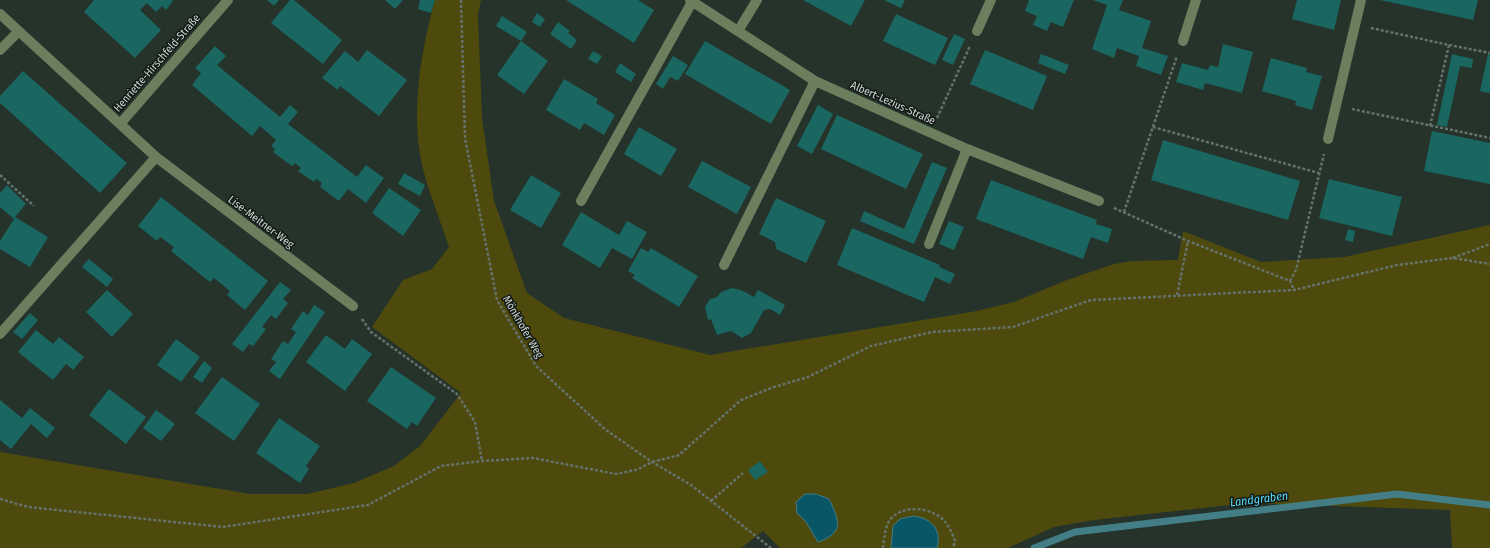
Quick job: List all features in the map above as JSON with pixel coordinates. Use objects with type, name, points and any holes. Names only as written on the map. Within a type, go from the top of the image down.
[{"type":"street","name":"Henriette-Hirschfeld-Straße","points":[[120,124],[228,0]]},
{"type":"street","points":[[738,32],[757,0]]},
{"type":"street","points":[[977,31],[991,0]]},
{"type":"street","points":[[1183,41],[1196,0]]},
{"type":"street","points":[[1328,139],[1360,0]]},
{"type":"street","points":[[581,201],[691,1]]},
{"type":"street","name":"Albert-Lezius-Straße","points":[[691,1],[815,81],[967,149],[1099,201]]},
{"type":"street","name":"Lise-Meitner-Weg","points":[[0,14],[156,157],[353,306]]},
{"type":"street","points":[[0,50],[18,32]]},
{"type":"street","points":[[724,265],[815,81]]},
{"type":"street","points":[[929,244],[967,149]]},
{"type":"street","points":[[0,334],[156,157]]},
{"type":"path","name":"Mönkhofer Weg","points":[[460,0],[465,138],[497,300],[536,366],[606,430],[652,462],[691,485],[771,548]]},
{"type":"path","points":[[1355,24],[1490,53]]},
{"type":"path","points":[[930,133],[977,31]]},
{"type":"path","points":[[1124,212],[1183,41]]},
{"type":"path","points":[[1430,126],[1448,45]]},
{"type":"path","points":[[1336,106],[1490,138]]},
{"type":"path","points":[[1153,127],[1319,173]]},
{"type":"path","points":[[1290,281],[1296,270],[1328,139]]},
{"type":"path","points":[[0,175],[34,206]]},
{"type":"path","points":[[1099,201],[1188,241],[1290,281],[1294,290]]},
{"type":"path","points":[[1177,295],[1188,241]]},
{"type":"path","points":[[0,499],[28,507],[223,527],[368,505],[440,466],[482,461],[533,458],[616,474],[636,470],[652,462],[679,454],[740,400],[774,387],[808,377],[871,346],[932,332],[1013,327],[1091,300],[1294,290],[1397,265],[1453,258],[1490,244]]},
{"type":"path","points":[[1453,258],[1490,264]]},
{"type":"path","points":[[353,306],[371,332],[457,394],[476,422],[482,461]]},
{"type":"path","points":[[711,501],[743,473]]},
{"type":"path","points":[[883,548],[888,523],[902,510],[919,509],[936,514],[948,525],[955,541],[953,548]]},
{"type":"shaded area","points":[[435,0],[481,0],[478,15],[482,118],[494,201],[527,293],[564,318],[710,355],[977,311],[1014,302],[1067,280],[1114,264],[1132,261],[1178,260],[1183,231],[1261,262],[1344,257],[1490,225],[1490,548],[1452,548],[1450,510],[1248,503],[1094,520],[1054,527],[1008,548],[780,548],[763,531],[741,548],[0,548],[0,452],[250,494],[307,494],[354,483],[394,466],[420,446],[461,393],[372,327],[403,280],[432,269],[449,247],[430,193],[421,160],[418,140],[417,100],[419,80]]},
{"type":"water","points":[[805,494],[816,494],[829,499],[837,519],[836,530],[833,534],[818,542],[806,522],[797,513],[796,502]]},
{"type":"water","points":[[913,516],[925,519],[937,530],[937,548],[891,548],[893,526],[900,519]]},
{"type":"building","points":[[94,0],[173,1],[166,10],[162,6],[156,12],[147,3],[140,10],[161,30],[135,58],[84,12]]},
{"type":"building","points":[[267,0],[279,0],[274,6]]},
{"type":"building","points":[[290,0],[294,0],[342,40],[323,64],[271,23]]},
{"type":"building","points":[[385,0],[403,0],[395,9]]},
{"type":"building","points":[[420,0],[435,0],[431,13],[418,9]]},
{"type":"building","points":[[566,0],[638,0],[654,10],[634,43]]},
{"type":"building","points":[[803,0],[865,0],[851,26]]},
{"type":"building","points":[[884,0],[905,0],[901,8]]},
{"type":"building","points":[[1029,0],[1074,0],[1063,27],[1051,22],[1047,31],[1033,25],[1037,16],[1025,11]]},
{"type":"building","points":[[1093,0],[1123,0],[1119,10],[1151,21],[1142,48],[1168,56],[1161,75],[1136,66],[1139,56],[1117,48],[1114,58],[1092,49],[1107,5]]},
{"type":"building","points":[[1297,0],[1341,0],[1334,30],[1292,19]]},
{"type":"building","points":[[1380,0],[1478,0],[1473,20]]},
{"type":"building","points":[[537,13],[545,19],[540,27],[532,22]]},
{"type":"building","points":[[896,14],[948,38],[935,65],[883,41]]},
{"type":"building","points":[[502,16],[527,32],[521,41],[496,26]]},
{"type":"building","points":[[558,22],[570,31],[568,33],[577,40],[571,49],[550,34]]},
{"type":"building","points":[[954,34],[965,39],[953,65],[942,60]]},
{"type":"building","points":[[521,41],[548,61],[524,94],[497,75]]},
{"type":"building","points":[[705,41],[790,90],[771,124],[685,74]]},
{"type":"building","points":[[1223,44],[1253,52],[1242,93],[1205,83],[1203,90],[1176,82],[1182,63],[1208,70],[1210,65],[1218,67]]},
{"type":"building","points":[[215,46],[226,56],[217,65],[280,117],[290,105],[298,112],[288,124],[357,177],[366,165],[384,178],[366,203],[348,189],[339,201],[320,187],[322,183],[316,179],[314,182],[298,171],[301,168],[295,163],[292,166],[273,152],[275,149],[271,146],[276,140],[260,126],[252,136],[192,85],[201,73],[195,68]]},
{"type":"building","points":[[367,50],[407,80],[379,116],[340,86],[338,90],[322,78],[345,51],[358,62]]},
{"type":"building","points":[[985,50],[1047,76],[1033,110],[970,84]]},
{"type":"building","points":[[593,51],[602,56],[597,64],[588,59]]},
{"type":"building","points":[[1041,54],[1069,65],[1065,74],[1038,63]]},
{"type":"building","points":[[1452,54],[1473,59],[1472,68],[1460,66],[1447,127],[1437,125]]},
{"type":"building","points":[[1488,54],[1490,54],[1490,93],[1480,91]]},
{"type":"building","points":[[673,56],[688,65],[678,81],[670,77],[663,89],[656,84]]},
{"type":"building","points":[[1271,58],[1307,68],[1306,72],[1322,76],[1312,110],[1295,105],[1296,101],[1262,91]]},
{"type":"building","points":[[620,63],[636,74],[631,82],[615,72]]},
{"type":"building","points":[[23,71],[127,163],[100,193],[0,103],[0,96]]},
{"type":"building","points":[[564,79],[598,99],[596,103],[615,115],[604,135],[584,123],[580,130],[546,110]]},
{"type":"building","points":[[818,105],[833,114],[812,154],[797,146]]},
{"type":"building","points":[[837,115],[923,154],[906,189],[821,149]]},
{"type":"building","points":[[639,127],[677,149],[661,176],[624,154]]},
{"type":"building","points":[[1432,131],[1490,143],[1490,184],[1424,171]]},
{"type":"building","points":[[1163,140],[1300,181],[1288,220],[1151,180]]},
{"type":"building","points":[[702,161],[751,187],[737,214],[688,187]]},
{"type":"building","points":[[932,162],[947,168],[914,244],[860,221],[864,211],[904,229]]},
{"type":"building","points":[[404,173],[425,185],[420,196],[398,184]]},
{"type":"building","points":[[531,175],[561,193],[541,228],[510,210]]},
{"type":"building","points":[[1329,179],[1402,197],[1392,236],[1319,218]]},
{"type":"building","points":[[991,180],[1097,220],[1096,224],[1112,229],[1108,243],[1091,237],[1083,259],[976,219]]},
{"type":"building","points":[[7,185],[26,204],[15,217],[48,237],[30,267],[0,249],[0,241],[14,219],[0,207],[0,193]]},
{"type":"building","points":[[389,188],[421,210],[403,236],[372,213]]},
{"type":"building","points":[[161,197],[268,281],[245,310],[227,295],[230,291],[214,278],[210,282],[171,251],[174,247],[160,237],[157,241],[138,226]]},
{"type":"building","points":[[776,198],[826,221],[806,263],[776,249],[775,242],[759,234]]},
{"type":"building","points":[[581,212],[619,235],[627,221],[647,232],[632,259],[612,248],[600,268],[562,245]]},
{"type":"building","points":[[949,221],[964,227],[954,250],[939,244]]},
{"type":"building","points":[[852,228],[940,265],[939,267],[955,274],[950,284],[935,277],[924,302],[837,265]]},
{"type":"building","points":[[1348,229],[1355,231],[1353,242],[1345,240]]},
{"type":"building","points":[[641,248],[648,252],[651,248],[698,276],[679,307],[632,278],[635,275],[628,271]]},
{"type":"building","points":[[89,259],[113,279],[107,287],[82,267]]},
{"type":"building","points":[[280,282],[291,290],[283,299],[288,303],[276,319],[271,315],[262,327],[266,329],[253,346],[249,344],[243,352],[232,344]]},
{"type":"building","points":[[732,288],[741,290],[754,297],[758,290],[785,305],[780,315],[770,309],[764,310],[751,333],[742,338],[731,331],[717,335],[711,319],[708,320],[705,307],[710,299],[717,297],[721,292]]},
{"type":"building","points":[[107,290],[133,314],[112,337],[86,312]]},
{"type":"building","points":[[314,305],[325,312],[280,379],[269,371],[276,362],[271,359],[283,341],[288,344],[296,332],[291,329],[303,311],[308,315]]},
{"type":"building","points":[[30,313],[38,320],[22,339],[13,332]]},
{"type":"building","points":[[36,330],[53,344],[59,337],[84,357],[73,370],[66,364],[53,380],[18,352]]},
{"type":"building","points":[[326,335],[345,349],[352,339],[372,354],[345,391],[306,362]]},
{"type":"building","points":[[176,339],[200,357],[181,382],[157,365]]},
{"type":"building","points":[[204,361],[212,368],[202,383],[193,377]]},
{"type":"building","points":[[391,367],[436,398],[417,426],[412,422],[407,429],[367,401]]},
{"type":"building","points":[[222,377],[260,404],[234,441],[195,413]]},
{"type":"building","points":[[109,389],[146,417],[126,444],[89,415]]},
{"type":"building","points":[[0,400],[22,418],[30,408],[55,428],[47,438],[31,424],[11,449],[0,440]]},
{"type":"building","points":[[156,410],[175,424],[161,441],[143,428]]},
{"type":"building","points":[[279,418],[320,446],[306,466],[309,469],[300,483],[256,453]]},
{"type":"building","points":[[760,461],[768,472],[755,480],[748,470]]},
{"type":"waterway","name":"Landgraben","points":[[1034,548],[1075,532],[1397,494],[1490,505]]}]
